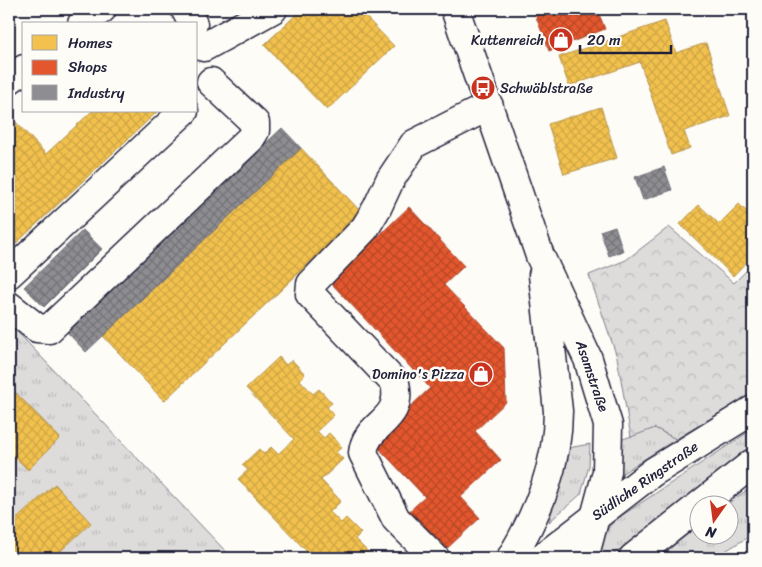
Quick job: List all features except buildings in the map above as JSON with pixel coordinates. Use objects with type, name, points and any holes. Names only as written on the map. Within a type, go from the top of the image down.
[{"type":"street","points":[[85,22],[102,9]]},
{"type":"street","points":[[185,9],[192,22]]},
{"type":"street","points":[[9,306],[38,328],[49,329],[250,138],[255,131],[255,123],[203,90],[198,34],[273,9]]},
{"type":"street","name":"Asamstraße","points":[[455,9],[540,256],[588,359],[608,425],[607,472],[587,547],[580,558]]},
{"type":"street","points":[[9,80],[22,70]]},
{"type":"street","points":[[435,558],[396,519],[363,453],[364,442],[395,408],[398,395],[395,383],[310,294],[311,284],[365,228],[378,208],[390,180],[414,144],[489,106]]},
{"type":"street","points":[[9,274],[183,112]]},
{"type":"street","name":"Asamstraße","points":[[511,558],[530,526],[550,473],[558,431],[558,411],[540,256]]},
{"type":"street","name":"Südliche Ringstraße","points":[[542,558],[653,472],[753,410]]},
{"type":"street","points":[[633,558],[753,463]]},
{"type":"green space","points":[[669,227],[734,283],[753,264],[753,393],[676,439],[655,428],[631,437],[617,357],[589,275],[626,260]]},
{"type":"green space","points":[[9,323],[232,558],[9,558],[9,451],[28,470],[60,438],[9,386]]},
{"type":"green space","points":[[655,428],[676,439],[621,474],[620,440]]},
{"type":"green space","points":[[753,429],[753,446],[609,558],[593,558],[609,527],[615,520]]},
{"type":"green space","points":[[590,444],[589,466],[581,494],[549,522],[568,448]]},
{"type":"green space","points":[[753,486],[753,534],[740,542],[740,495]]},
{"type":"green space","points":[[690,532],[690,544],[737,544],[714,558],[658,558]]},
{"type":"place","name":"Kuttenreich","points":[[561,40]]},
{"type":"place","name":"Schwäblstraße","points":[[483,88]]},
{"type":"place","name":"Domino's Pizza","points":[[481,374]]}]
